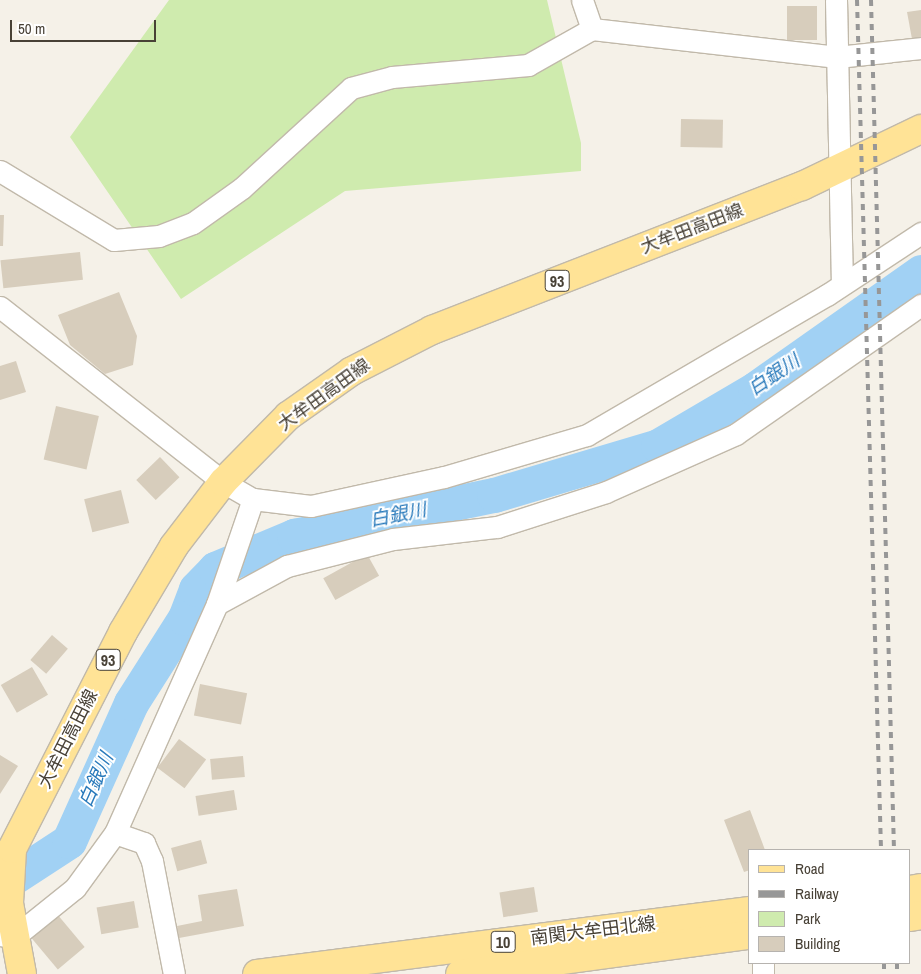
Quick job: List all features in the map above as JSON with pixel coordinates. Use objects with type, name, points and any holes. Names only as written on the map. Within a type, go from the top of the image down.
[{"type":"main road","name":"大牟田高田線","points":[[22,974],[7,936],[12,849],[123,632],[174,546],[223,482],[288,416],[352,370],[397,348],[841,167],[921,129]]},
{"type":"main road","name":"南関大牟田北線","points":[[257,974],[748,910]]},
{"type":"main road","name":"南関大牟田北線","points":[[460,974],[748,935]]},
{"type":"street","points":[[582,0],[592,29]]},
{"type":"street","points":[[836,0],[842,284]]},
{"type":"street","points":[[0,171],[114,240],[159,236],[193,223],[242,188],[351,88],[392,77],[528,65],[592,29],[837,57],[921,48]]},
{"type":"street","points":[[0,307],[223,482],[253,499],[311,506],[444,477],[587,435],[842,284],[921,233]]},
{"type":"street","points":[[219,599],[287,566],[393,539],[497,526],[606,492],[736,434],[921,305]]},
{"type":"street","points":[[7,936],[75,888],[115,833],[219,599],[253,499]]},
{"type":"street","points":[[115,833],[144,842],[152,861],[174,974]]},
{"type":"green space","points":[[169,0],[547,0],[581,143],[581,171],[345,191],[181,299],[70,137]]},
{"type":"building","points":[[787,6],[817,6],[817,40],[787,40]]},
{"type":"building","points":[[921,10],[921,37],[912,39],[907,12]]},
{"type":"building","points":[[681,119],[723,120],[723,148],[681,147]]},
{"type":"building","points":[[0,215],[4,215],[3,246],[0,246]]},
{"type":"building","points":[[80,252],[83,280],[3,288],[0,260]]},
{"type":"building","points":[[119,292],[137,336],[133,365],[105,374],[70,345],[58,315]]},
{"type":"building","points":[[16,361],[26,392],[0,400],[0,366]]},
{"type":"building","points":[[56,406],[99,416],[86,469],[44,460]]},
{"type":"building","points":[[160,457],[179,477],[156,500],[136,480]]},
{"type":"building","points":[[121,490],[129,523],[92,532],[84,499]]},
{"type":"building","points":[[367,554],[379,576],[335,600],[323,578]]},
{"type":"building","points":[[52,635],[68,649],[46,674],[30,660]]},
{"type":"building","points":[[32,667],[48,695],[17,713],[1,685]]},
{"type":"building","points":[[200,684],[247,693],[241,725],[194,715]]},
{"type":"building","points":[[179,739],[206,759],[184,788],[157,768]]},
{"type":"building","points":[[0,755],[18,766],[0,794]]},
{"type":"building","points":[[243,756],[245,777],[212,780],[210,759]]},
{"type":"building","points":[[234,790],[237,810],[199,816],[195,796]]},
{"type":"building","points":[[750,810],[765,849],[748,849],[748,871],[744,872],[724,820]]},
{"type":"building","points":[[201,840],[207,863],[177,871],[171,848]]},
{"type":"building","points":[[534,887],[538,912],[503,917],[499,892]]},
{"type":"building","points":[[237,889],[244,926],[179,938],[177,926],[202,921],[198,895]]},
{"type":"building","points":[[134,901],[139,928],[101,934],[97,908]]},
{"type":"building","points":[[57,914],[85,947],[58,969],[30,936]]},
{"type":"waterway","name":"白銀川","points":[[0,886],[69,841],[131,703],[185,618],[196,589],[215,569],[294,536],[494,495],[658,446],[755,389],[921,272]]},
{"type":"railway","points":[[857,0],[881,849]]},
{"type":"railway","points":[[871,0],[894,849]]},
{"type":"railway","points":[[884,964],[884,974]]},
{"type":"railway","points":[[897,964],[897,974]]}]
